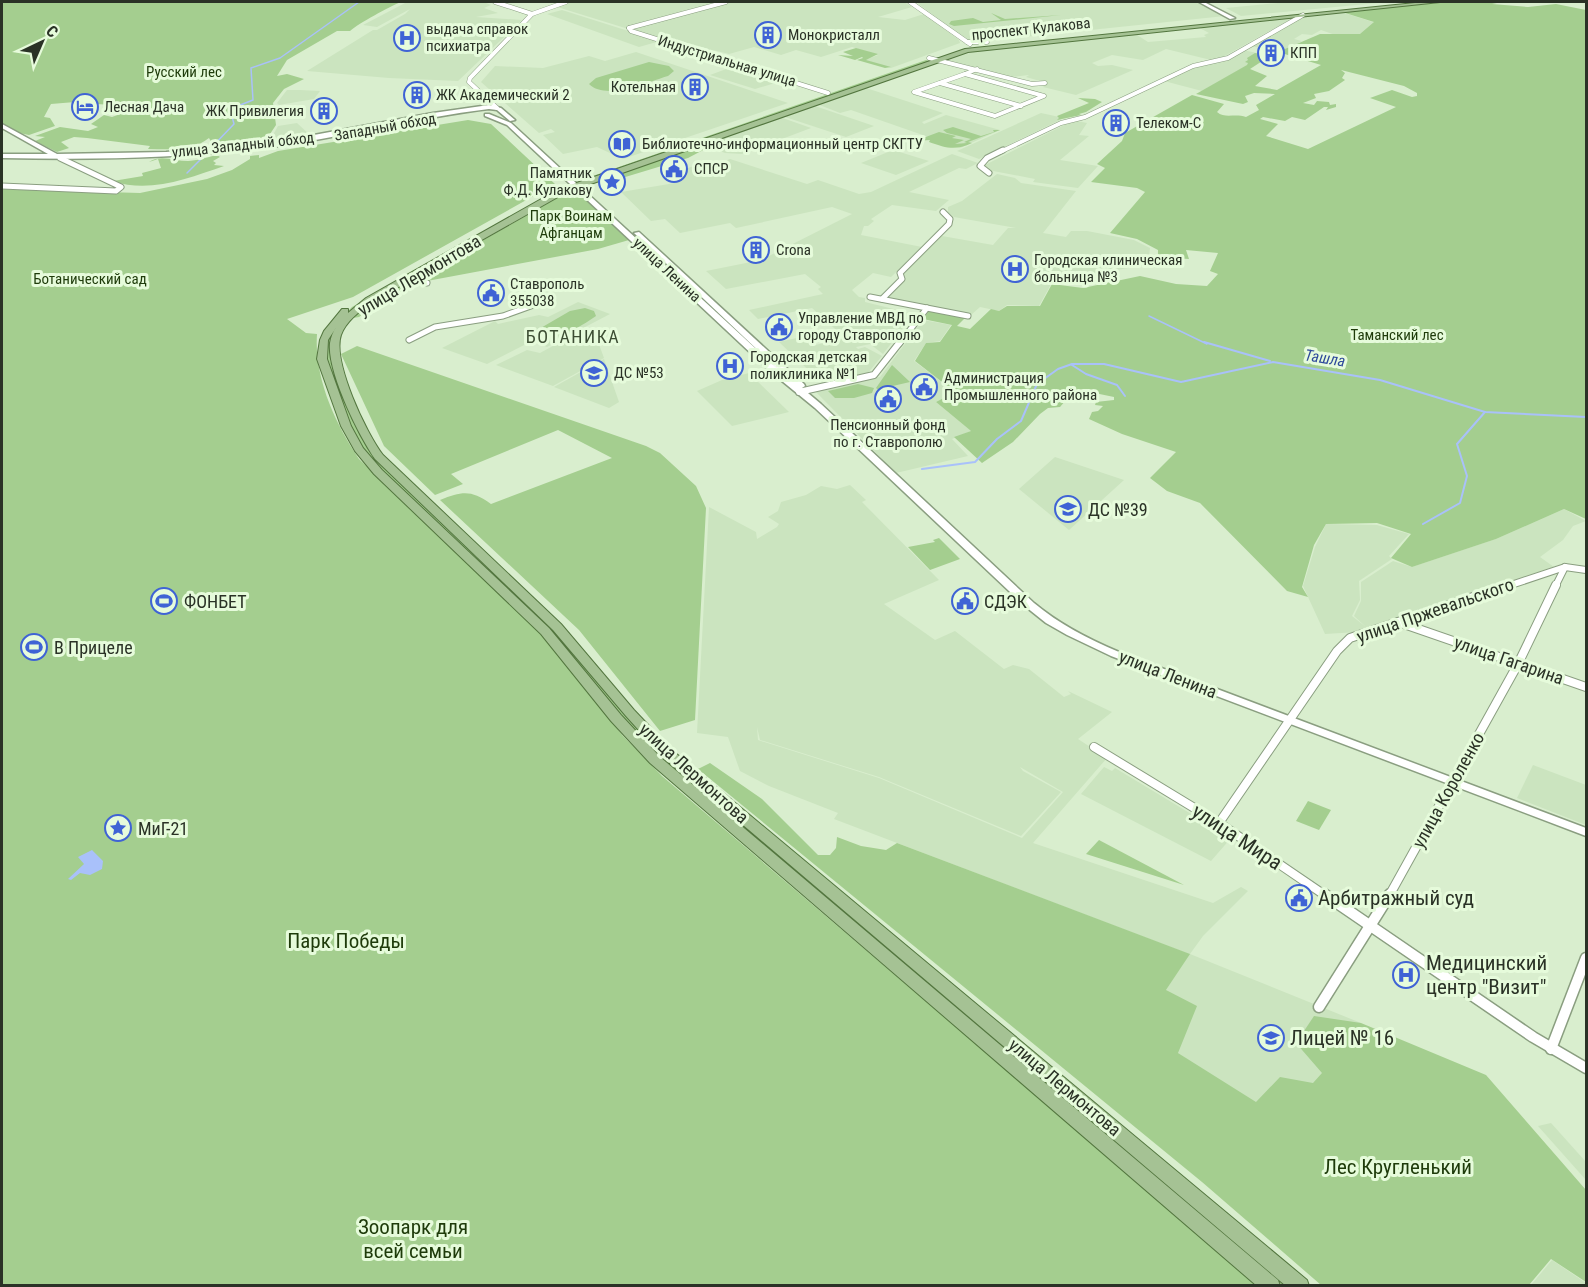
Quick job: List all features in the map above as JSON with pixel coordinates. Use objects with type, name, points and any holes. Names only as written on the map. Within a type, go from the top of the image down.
[{"type":"main road","points":[[1201,2],[1234,20]]},
{"type":"main road","name":"проспект Кулакова","points":[[578,182],[828,93],[932,59],[968,43],[1093,34],[1394,3],[1437,2]]},
{"type":"main road","name":"проспект Кулакова","points":[[578,182],[932,59],[968,43],[1093,34]]},
{"type":"main road","points":[[483,111],[499,109]]},
{"type":"main road","name":"улица Ленина","points":[[499,109],[1008,585],[1055,626],[1097,647],[1587,832]]},
{"type":"main road","name":"улица Ленина","points":[[483,111],[509,124],[578,182]]},
{"type":"main road","name":"Западный обход","points":[[291,144],[483,111]]},
{"type":"main road","name":"улица Западный обход","points":[[58,156],[151,155],[237,149],[483,111]]},
{"type":"main road","points":[[2,126],[58,156]]},
{"type":"main road","points":[[2,156],[30,150],[34,146],[28,140]]},
{"type":"main road","name":"улица Западный обход","points":[[2,156],[193,155],[291,144]]},
{"type":"main road","name":"улица Лермонтова","points":[[578,182],[350,307],[328,331],[324,340],[322,359],[351,437],[367,460],[551,629],[616,718],[655,760],[1271,1286]]},
{"type":"main road","name":"улица Лермонтова","points":[[473,238],[359,308],[343,324],[334,339],[333,357],[358,423],[370,446],[384,463],[551,629],[668,754],[954,992],[1300,1286]]},
{"type":"main road","points":[[941,1004],[954,992]]},
{"type":"street","points":[[495,2],[532,15],[566,2]]},
{"type":"street","name":"Индустриальная улица","points":[[726,2],[629,28],[631,31],[828,93]]},
{"type":"street","points":[[910,2],[968,43]]},
{"type":"street","points":[[989,173],[980,166],[987,158],[1061,123],[1086,117],[1191,67],[1228,58],[1301,13]]},
{"type":"street","name":"улица Ленина","points":[[499,109],[470,83],[470,78],[532,15]]},
{"type":"street","points":[[932,59],[1032,84],[1045,83]]},
{"type":"street","points":[[964,74],[1044,96],[995,116],[914,92],[977,69]]},
{"type":"street","points":[[940,83],[1021,106]]},
{"type":"street","points":[[483,111],[489,103],[485,97]]},
{"type":"street","points":[[2,186],[116,191],[121,187],[58,156]]},
{"type":"street","points":[[882,299],[902,279],[900,273],[949,224],[950,219],[943,213]]},
{"type":"street","points":[[408,278],[427,283]]},
{"type":"street","points":[[870,297],[968,316]]},
{"type":"street","points":[[408,340],[435,327],[502,316],[542,302]]},
{"type":"street","points":[[802,392],[874,375],[927,308]]},
{"type":"street","points":[[1565,567],[1587,570]]},
{"type":"street","name":"улица Пржевальского","points":[[1219,823],[1342,644],[1361,633],[1565,567]]},
{"type":"street","name":"улица Короленко","points":[[1319,1006],[1370,925],[1453,782],[1518,664],[1565,567]]},
{"type":"street","name":"улица Гагарина","points":[[1397,622],[1587,687]]},
{"type":"street","name":"улица Мира","points":[[1094,747],[1219,823],[1551,1049],[1587,1068]]},
{"type":"street","points":[[1551,1049],[1587,958]]},
{"type":"shaded area","points":[[407,2],[491,2],[486,3],[491,5],[484,8],[498,13],[476,17],[522,20],[458,81],[307,71],[373,30],[405,14],[410,9],[377,27],[363,25]]},
{"type":"shaded area","points":[[570,2],[904,2],[912,7],[878,17],[905,20],[924,14],[960,43],[891,68],[865,60],[878,55],[852,47],[821,57],[796,50],[781,55],[754,47],[729,54],[713,50],[706,53],[554,6]]},
{"type":"shaded area","points":[[916,2],[1199,2],[1225,16],[976,42],[968,41]]},
{"type":"shaded area","points":[[1288,2],[1388,2],[1241,16],[1226,8]]},
{"type":"shaded area","points":[[562,10],[660,41],[639,47],[547,14]]},
{"type":"shaded area","points":[[1341,12],[1376,23],[1365,36],[1344,38],[1321,30],[1312,35],[1302,34],[1294,39],[1302,41],[1282,52],[1250,46],[1302,16]]},
{"type":"shaded area","points":[[1291,19],[1221,58],[1211,60],[1166,49],[1143,60],[1112,55],[1092,63],[1098,66],[1112,65],[1133,70],[1076,95],[1043,87],[1047,83],[1026,77],[1029,75],[1011,77],[945,61],[979,50],[1115,37],[1134,33],[1148,42],[1206,37],[1204,35],[1209,33],[1196,26]]},
{"type":"shaded area","points":[[1243,50],[1266,55],[1202,91],[1164,81],[1196,65],[1218,61]]},
{"type":"shaded area","points":[[636,52],[788,103],[623,159],[597,147],[563,154],[543,135],[555,132],[551,129],[539,133],[481,82],[495,66],[543,68],[589,56],[605,61]]},
{"type":"shaded area","points":[[737,65],[785,80],[755,89],[710,75]]},
{"type":"shaded area","points":[[863,87],[943,113],[922,122],[924,124],[946,115],[1000,130],[960,148],[851,110],[840,113],[817,104]]},
{"type":"shaded area","points":[[287,90],[320,91],[314,99],[279,105],[277,103]]},
{"type":"shaded area","points":[[812,105],[874,126],[846,137],[782,116]]},
{"type":"shaded area","points":[[1041,113],[1064,118],[979,159],[957,151]]},
{"type":"shaded area","points":[[777,116],[811,128],[742,154],[725,153],[700,143]]},
{"type":"shaded area","points":[[1070,122],[1087,123],[1079,135],[1089,136],[1060,160],[1098,166],[1078,188],[1033,182],[1035,179],[988,170],[983,166]]},
{"type":"shaded area","points":[[297,123],[312,137],[241,148],[240,145],[273,135],[278,126]]},
{"type":"shaded area","points":[[893,150],[929,161],[896,175],[861,163]]},
{"type":"shaded area","points":[[952,154],[978,163],[966,169],[959,168],[909,192],[949,200],[936,211],[892,205],[871,219],[874,221],[864,226],[861,235],[922,247],[891,277],[873,273],[852,290],[859,297],[865,298],[865,302],[914,314],[883,354],[870,344],[856,347],[858,349],[865,347],[882,356],[867,374],[823,384],[779,342],[801,337],[811,346],[845,338],[812,308],[758,319],[749,310],[823,294],[818,289],[821,287],[805,274],[726,289],[706,271],[761,260],[852,214],[832,207],[736,228],[730,223],[680,233],[665,219],[651,221],[621,192],[675,183],[678,180],[667,175],[694,166],[705,169],[730,159],[807,184],[818,180],[859,194],[871,192]]},
{"type":"shaded area","name":"Городская клиническая больница №3","points":[[997,174],[1015,178],[1021,183],[1076,191],[1043,233],[1066,237],[1071,231],[1087,231],[1134,240],[1150,248],[1148,265],[1064,278],[1055,277],[1039,306],[1007,305],[999,311],[980,307],[971,315],[887,298],[904,279],[903,273],[942,236],[993,245],[1008,228],[1016,228],[954,217],[948,212],[948,207],[962,201]]},
{"type":"shaded area","points":[[578,302],[610,314],[547,347],[532,341],[487,364],[442,348],[495,321],[498,324],[539,315],[548,317]]},
{"type":"shaded area","points":[[923,320],[951,325],[940,341],[926,343],[914,361],[955,392],[936,402],[971,431],[952,439],[968,456],[896,473],[815,391],[880,377]]},
{"type":"shaded area","points":[[586,328],[593,328],[604,358],[553,386],[496,365],[527,350],[540,353]]},
{"type":"shaded area","name":"ДС №53","points":[[604,359],[619,402],[609,408],[554,387]]},
{"type":"shaded area","points":[[749,373],[789,412],[732,426],[697,391],[722,380]]},
{"type":"shaded area","name":"ДС №39","points":[[1055,457],[1124,480],[1069,530],[1019,489]]},
{"type":"shaded area","points":[[850,485],[866,500],[862,502],[939,580],[884,604],[935,640],[955,631],[1004,669],[1013,665],[1029,669],[1064,697],[1071,694],[1068,691],[1112,712],[1078,739],[1107,758],[1033,843],[1213,903],[1241,887],[1248,891],[1203,936],[1190,954],[1361,1023],[1353,1077],[1296,1135],[1178,1053],[1166,990],[1189,954],[834,819],[838,813],[769,786],[740,771],[728,737],[697,733],[709,507],[756,532],[757,539],[779,524],[768,517],[778,511],[781,502],[806,495],[821,486],[837,489]],"holes":[[[757,727],[760,740],[879,777],[1021,836],[1061,792],[1023,771],[1020,767],[1063,792],[1022,838],[879,778],[758,740]]]},
{"type":"shaded area","points":[[1564,509],[1586,521],[1573,526],[1563,540],[1540,557],[1554,567],[1358,632],[1325,634],[1303,586],[1315,547],[1326,524],[1377,525],[1409,534],[1389,556],[1392,559],[1359,581],[1360,600],[1352,616],[1366,627],[1354,616],[1361,601],[1361,582],[1393,561],[1412,567],[1496,539]]},
{"type":"shaded area","points":[[1533,765],[1586,785],[1586,825],[1517,798]]},
{"type":"shaded area","points":[[1104,767],[1112,771],[1115,768],[1231,838],[1211,861],[1081,794]]},
{"type":"shaded area","points":[[1551,1123],[1586,1162],[1586,1180],[1538,1126]]},
{"type":"shaded area","points":[[1552,1260],[1586,1283],[1586,1285],[1531,1285]]},
{"type":"green space","name":"Русский лес","points":[[2,2],[401,2],[374,15],[350,31],[337,31],[287,60],[277,76],[287,74],[304,79],[284,89],[273,103],[276,125],[270,134],[261,138],[235,146],[214,147],[209,138],[188,148],[148,149],[150,146],[74,137],[61,142],[69,148],[57,152],[35,141],[45,137],[35,136],[60,127],[88,131],[98,127],[91,124],[104,115],[112,117],[123,113],[114,111],[114,105],[96,104],[81,107],[82,109],[72,108],[75,107],[75,102],[51,104],[44,117],[50,118],[55,126],[29,135],[2,131]]},
{"type":"green space","name":"Таманский лес","points":[[1447,2],[1502,2],[1492,4],[1528,7],[1556,4],[1586,10],[1586,519],[1564,509],[1496,539],[1412,567],[1391,558],[1411,534],[1377,523],[1326,524],[1314,545],[1302,587],[1308,597],[1287,591],[1200,503],[1167,491],[1150,478],[1176,452],[1122,434],[1089,419],[1092,412],[1098,411],[1103,406],[1095,405],[1096,402],[1114,400],[1114,397],[1085,391],[1082,394],[1083,398],[1066,400],[1060,407],[1048,408],[1013,442],[982,463],[954,437],[971,431],[936,402],[955,392],[915,361],[926,343],[940,342],[952,325],[923,319],[929,311],[965,318],[957,326],[970,329],[991,309],[999,311],[1007,306],[1040,306],[1052,284],[1083,288],[1140,276],[1176,284],[1207,286],[1218,274],[1210,271],[1218,253],[1186,250],[1189,259],[1158,257],[1158,250],[1137,239],[1110,233],[1145,192],[1137,188],[1091,182],[1105,168],[1097,164],[1122,141],[1125,133],[1192,95],[1224,104],[1217,112],[1223,115],[1246,117],[1259,110],[1256,105],[1275,94],[1254,93],[1245,96],[1248,102],[1243,104],[1196,94],[1247,65],[1248,63],[1245,62],[1247,58],[1255,53],[1270,56],[1250,69],[1267,76],[1255,86],[1277,90],[1321,65],[1278,52],[1320,34],[1360,34],[1374,22],[1342,12]],"holes":[[[1341,70],[1404,86],[1417,93],[1417,96],[1412,97],[1392,90],[1370,98],[1396,107],[1308,149],[1266,136],[1278,124],[1260,119],[1263,117],[1285,121],[1292,117],[1305,120],[1324,107],[1328,107],[1326,110],[1336,107],[1336,104],[1330,105],[1329,102],[1317,101],[1314,105],[1303,103],[1316,98],[1314,94],[1329,91],[1345,80],[1342,78],[1345,73]]]},
{"type":"green space","points":[[991,13],[1005,19],[1061,15],[954,26],[949,24],[951,21],[973,18],[983,22],[1001,20]]},
{"type":"green space","points":[[856,48],[878,54],[866,60],[891,67],[885,68],[857,60],[862,57],[855,60],[838,55],[853,56],[843,52]]},
{"type":"green space","points":[[926,60],[930,61],[589,178],[590,177]]},
{"type":"green space","points":[[649,62],[669,66],[674,71],[668,76],[639,86],[616,91],[596,89],[589,84],[596,78]]},
{"type":"green space","points":[[1078,98],[1095,99],[1102,102],[1079,114],[1081,115],[1057,120],[1059,118],[1057,116],[1089,103]]},
{"type":"green space","name":"Парк Победы","points":[[468,120],[491,124],[555,184],[353,297],[287,319],[306,333],[317,334],[319,367],[328,400],[359,459],[542,634],[623,736],[662,776],[1258,1285],[2,1286],[2,189],[140,193],[207,179],[232,170],[250,159],[250,156],[259,155],[259,158],[278,151]]},
{"type":"green space","points":[[953,127],[981,136],[994,132],[993,130],[1000,130],[955,148],[940,146],[929,142],[930,140],[915,141],[939,132],[964,140],[955,144],[967,143],[964,142],[971,139],[943,130]]},
{"type":"green space","points":[[698,144],[707,148],[688,158],[622,178],[623,183],[608,188],[605,186],[614,183],[608,176]]},
{"type":"green space","points":[[217,155],[220,157],[213,161],[216,163],[214,165],[224,166],[169,183],[141,186],[113,181],[143,176],[142,173],[161,168],[158,159],[149,162],[158,158],[188,161]]},
{"type":"green space","name":"Парк Воинам Афганцам","points":[[581,193],[629,240],[598,249],[427,281],[417,278],[557,198]]},
{"type":"green space","points":[[470,238],[473,239],[355,307],[331,340],[332,368],[354,424],[375,458],[550,625],[549,627],[545,627],[382,471],[361,445],[336,394],[331,378],[326,350],[327,340],[352,307]]},
{"type":"green space","points":[[410,280],[420,283],[373,306],[359,317],[353,318],[367,304]]},
{"type":"green space","points":[[585,308],[594,311],[596,316],[575,329],[553,334],[539,329],[570,311]]},
{"type":"green space","points":[[357,346],[646,446],[660,453],[696,486],[706,508],[695,720],[660,731],[579,630],[440,500],[467,493],[478,496],[491,504],[612,458],[558,430],[451,474],[463,484],[435,495],[384,446],[341,354]]},
{"type":"green space","points":[[892,365],[910,382],[884,388],[891,395],[885,396],[876,388]]},
{"type":"green space","points":[[858,384],[874,388],[872,393],[854,398],[835,398],[828,391]]},
{"type":"green space","points":[[939,538],[960,559],[930,570],[908,547],[935,542],[933,540]]},
{"type":"green space","points":[[554,630],[658,752],[621,716],[551,632]]},
{"type":"green space","points":[[664,757],[944,995],[661,759]]},
{"type":"green space","name":"Лес Кругленький","points":[[710,763],[762,799],[818,855],[830,855],[836,848],[837,837],[861,846],[886,850],[897,843],[1190,954],[1166,990],[1197,1006],[1178,1053],[1256,1102],[1280,1077],[1313,1083],[1322,1073],[1296,1043],[1314,1016],[1361,1023],[1486,1075],[1586,1190],[1586,1282],[1551,1259],[1529,1285],[1321,1285],[1202,1182],[698,769]]},
{"type":"green space","points":[[1308,801],[1331,810],[1319,830],[1296,821]]},
{"type":"green space","points":[[1099,840],[1184,885],[1086,854]]},
{"type":"green space","points":[[951,1000],[1289,1285],[1281,1285],[949,1004]]},
{"type":"water","points":[[92,850],[103,861],[102,869],[90,875],[80,873],[71,880],[68,879],[84,864],[78,857]]},
{"type":"waterway","points":[[210,149],[234,124],[230,109],[253,100],[251,68],[280,58],[359,2]]},
{"type":"waterway","points":[[187,173],[203,157]]},
{"type":"waterway","points":[[1149,316],[1207,344]]},
{"type":"waterway","points":[[1204,342],[1270,361]]},
{"type":"waterway","name":"Ташла","points":[[922,469],[975,462],[997,439],[1021,421],[1037,384],[1058,369],[1072,364],[1104,364],[1181,382],[1273,362],[1380,380],[1485,412]]},
{"type":"waterway","points":[[1072,365],[1086,374],[1117,385],[1125,396]]},
{"type":"waterway","points":[[1423,524],[1460,503],[1467,476],[1457,444],[1485,412]]},
{"type":"waterway","name":"Ташла","points":[[1485,412],[1586,417]]},
{"type":"place","name":"Монокристалл","points":[[768,35]]},
{"type":"place","name":"выдача справок психиатра","points":[[407,38]]},
{"type":"place","name":"КПП","points":[[1271,53]]},
{"type":"place","name":"Котельная","points":[[695,87]]},
{"type":"place","name":"ЖК Академический 2","points":[[417,95]]},
{"type":"place","name":"Лесная Дача","points":[[85,107]]},
{"type":"place","name":"ЖК Привилегия","points":[[324,111]]},
{"type":"place","name":"Телеком-С","points":[[1116,123]]},
{"type":"place","name":"Библиотечно-информационный центр СКГТУ","points":[[622,144]]},
{"type":"place","name":"СПСР","points":[[674,169]]},
{"type":"place","name":"Памятник Ф.Д. Кулакову","points":[[612,182]]},
{"type":"place","name":"Crona","points":[[756,250]]},
{"type":"place","name":"Городская клиническая больница №3","points":[[1015,269]]},
{"type":"place","name":"Ставрополь 355038","points":[[491,293]]},
{"type":"place","name":"Управление МВД по городу Ставрополю","points":[[779,327]]},
{"type":"place","name":"Городская детская поликлиника №1","points":[[730,366]]},
{"type":"place","name":"ДС №53","points":[[594,373]]},
{"type":"place","name":"Администрация Промышленного района","points":[[924,387]]},
{"type":"place","name":"Пенсионный фонд по г. Ставрополю","points":[[888,399]]},
{"type":"place","name":"ДС №39","points":[[1068,509]]},
{"type":"place","name":"ФОНБЕТ","points":[[164,601]]},
{"type":"place","name":"СДЭК","points":[[965,601]]},
{"type":"place","name":"В Прицеле","points":[[34,647]]},
{"type":"place","name":"МиГ-21","points":[[118,828]]},
{"type":"place","name":"Арбитражный суд","points":[[1299,898]]},
{"type":"place","name":"Медицинский центр \"Визит\"","points":[[1406,975]]},
{"type":"place","name":"Лицей № 16","points":[[1271,1038]]},
{"type":"district","name":"БОТАНИКА","points":[[573,336]]},
{"type":"park label","name":"Ботанический сад","points":[[90,279]]},
{"type":"park label","name":"Зоопарк для всей семьи","points":[[413,1239]]}]
